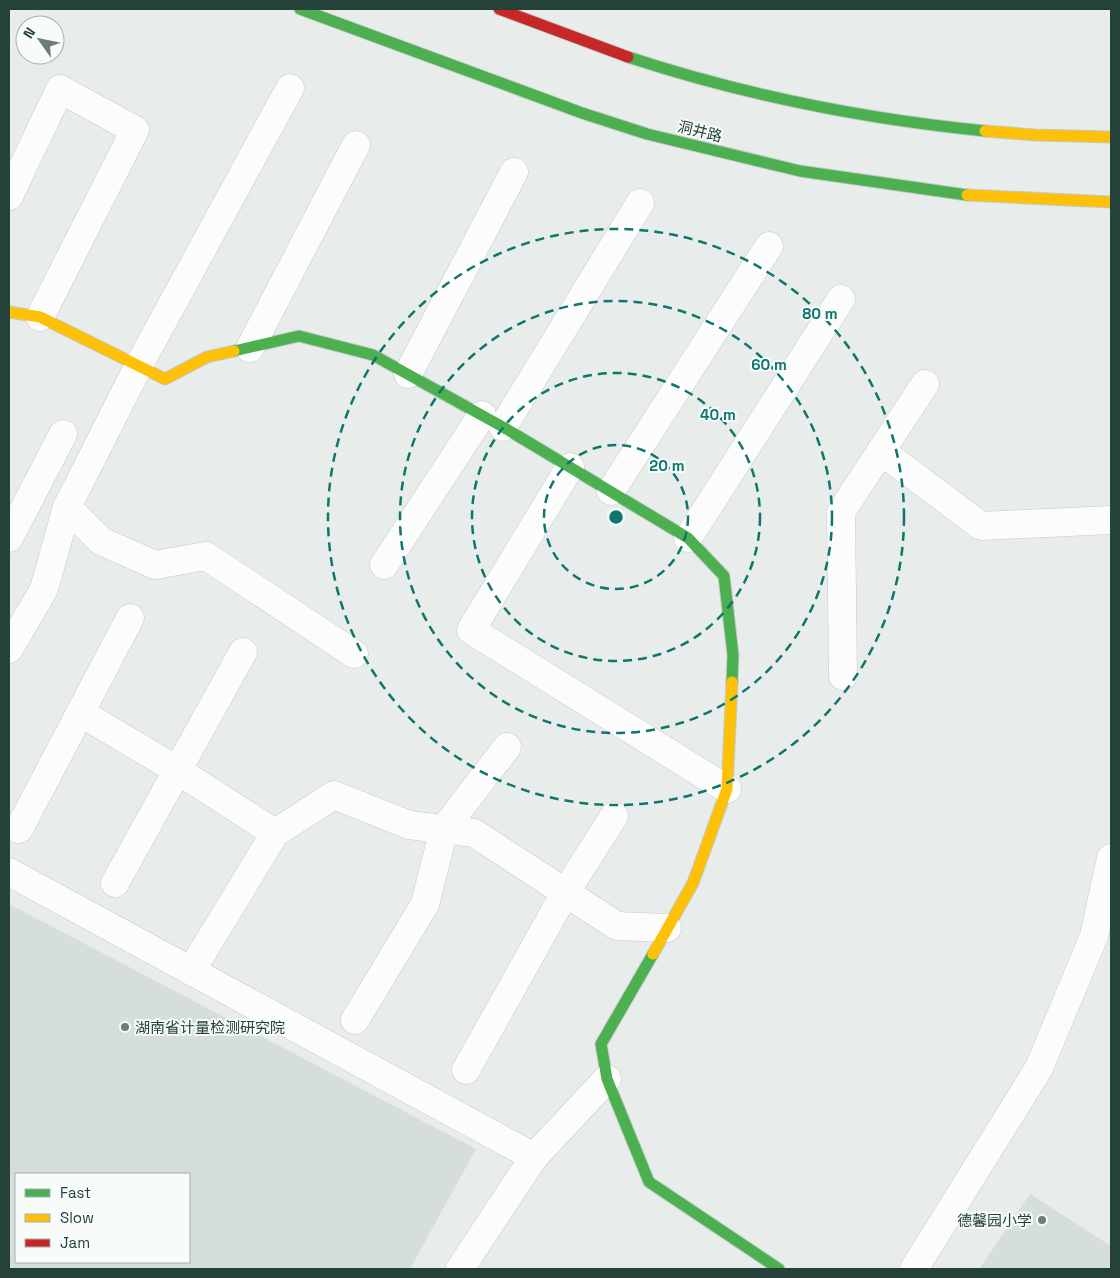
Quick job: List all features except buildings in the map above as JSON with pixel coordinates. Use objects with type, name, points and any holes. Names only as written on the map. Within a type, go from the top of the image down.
[{"type":"street","name":"洞井路","points":[[300,9],[582,113],[647,134],[745,158],[800,171],[981,197],[1111,202]]},
{"type":"street","points":[[499,9],[564,34],[689,76],[792,101],[878,116],[1024,134],[1111,137]]},
{"type":"street","points":[[9,649],[44,589],[67,507],[139,365],[290,88]]},
{"type":"street","points":[[9,196],[60,89],[135,130],[40,317]]},
{"type":"street","points":[[250,348],[356,145]]},
{"type":"street","points":[[408,374],[514,172]]},
{"type":"street","points":[[384,565],[492,421],[640,203]]},
{"type":"street","points":[[611,491],[769,246]]},
{"type":"street","points":[[688,538],[842,299]]},
{"type":"street","points":[[9,312],[40,317],[165,378],[207,357],[300,336],[373,355],[492,421],[688,538],[724,576],[733,655],[727,789],[693,883],[601,1044],[607,1079],[649,1182],[779,1269]]},
{"type":"street","points":[[843,676],[841,512],[925,384]]},
{"type":"street","points":[[9,538],[63,434]]},
{"type":"street","points":[[881,451],[981,526],[1111,520]]},
{"type":"street","points":[[570,467],[471,630],[727,789]]},
{"type":"street","points":[[67,507],[101,542],[155,565],[206,556],[354,654]]},
{"type":"street","points":[[19,830],[130,618]]},
{"type":"street","points":[[115,883],[243,652]]},
{"type":"street","points":[[81,712],[177,770],[275,833]]},
{"type":"street","points":[[356,1020],[425,904],[444,830],[507,746]]},
{"type":"street","points":[[191,972],[275,833],[334,795],[409,825],[474,833],[617,926],[667,928]]},
{"type":"street","points":[[466,1070],[565,893],[614,816]]},
{"type":"street","points":[[914,1269],[1039,1068],[1094,936],[1111,858]]},
{"type":"street","points":[[9,872],[534,1158]]},
{"type":"street","points":[[460,1269],[534,1158],[607,1079]]},
{"type":"shaded area","name":"湖南省计量检测研究院","points":[[9,904],[476,1149],[410,1269],[9,1269]]},
{"type":"shaded area","name":"德馨园小学","points":[[1030,1194],[1111,1246],[1111,1269],[979,1269]]},
{"type":"traffic: fast","points":[[300,9],[582,113],[647,134],[800,171],[967,195]]},
{"type":"traffic: fast","points":[[628,57],[716,83],[805,104],[894,120],[985,131]]},
{"type":"traffic: fast","points":[[234,351],[299,336],[373,355],[503,427],[688,538],[724,576],[733,655],[732,682]]},
{"type":"traffic: fast","points":[[653,954],[601,1044],[607,1079],[649,1182],[779,1269]]},
{"type":"traffic: slow","points":[[985,131],[1035,135],[1111,137]]},
{"type":"traffic: slow","points":[[967,195],[1111,202]]},
{"type":"traffic: slow","points":[[9,312],[40,317],[165,379],[207,357],[234,351]]},
{"type":"traffic: slow","points":[[653,954],[693,883],[727,789],[732,682]]},
{"type":"traffic: jam","points":[[499,9],[628,57]]},
{"type":"place","name":"湖南省计量检测研究院","points":[[125,1027]]},
{"type":"place","name":"德馨园小学","points":[[1042,1220]]}]
